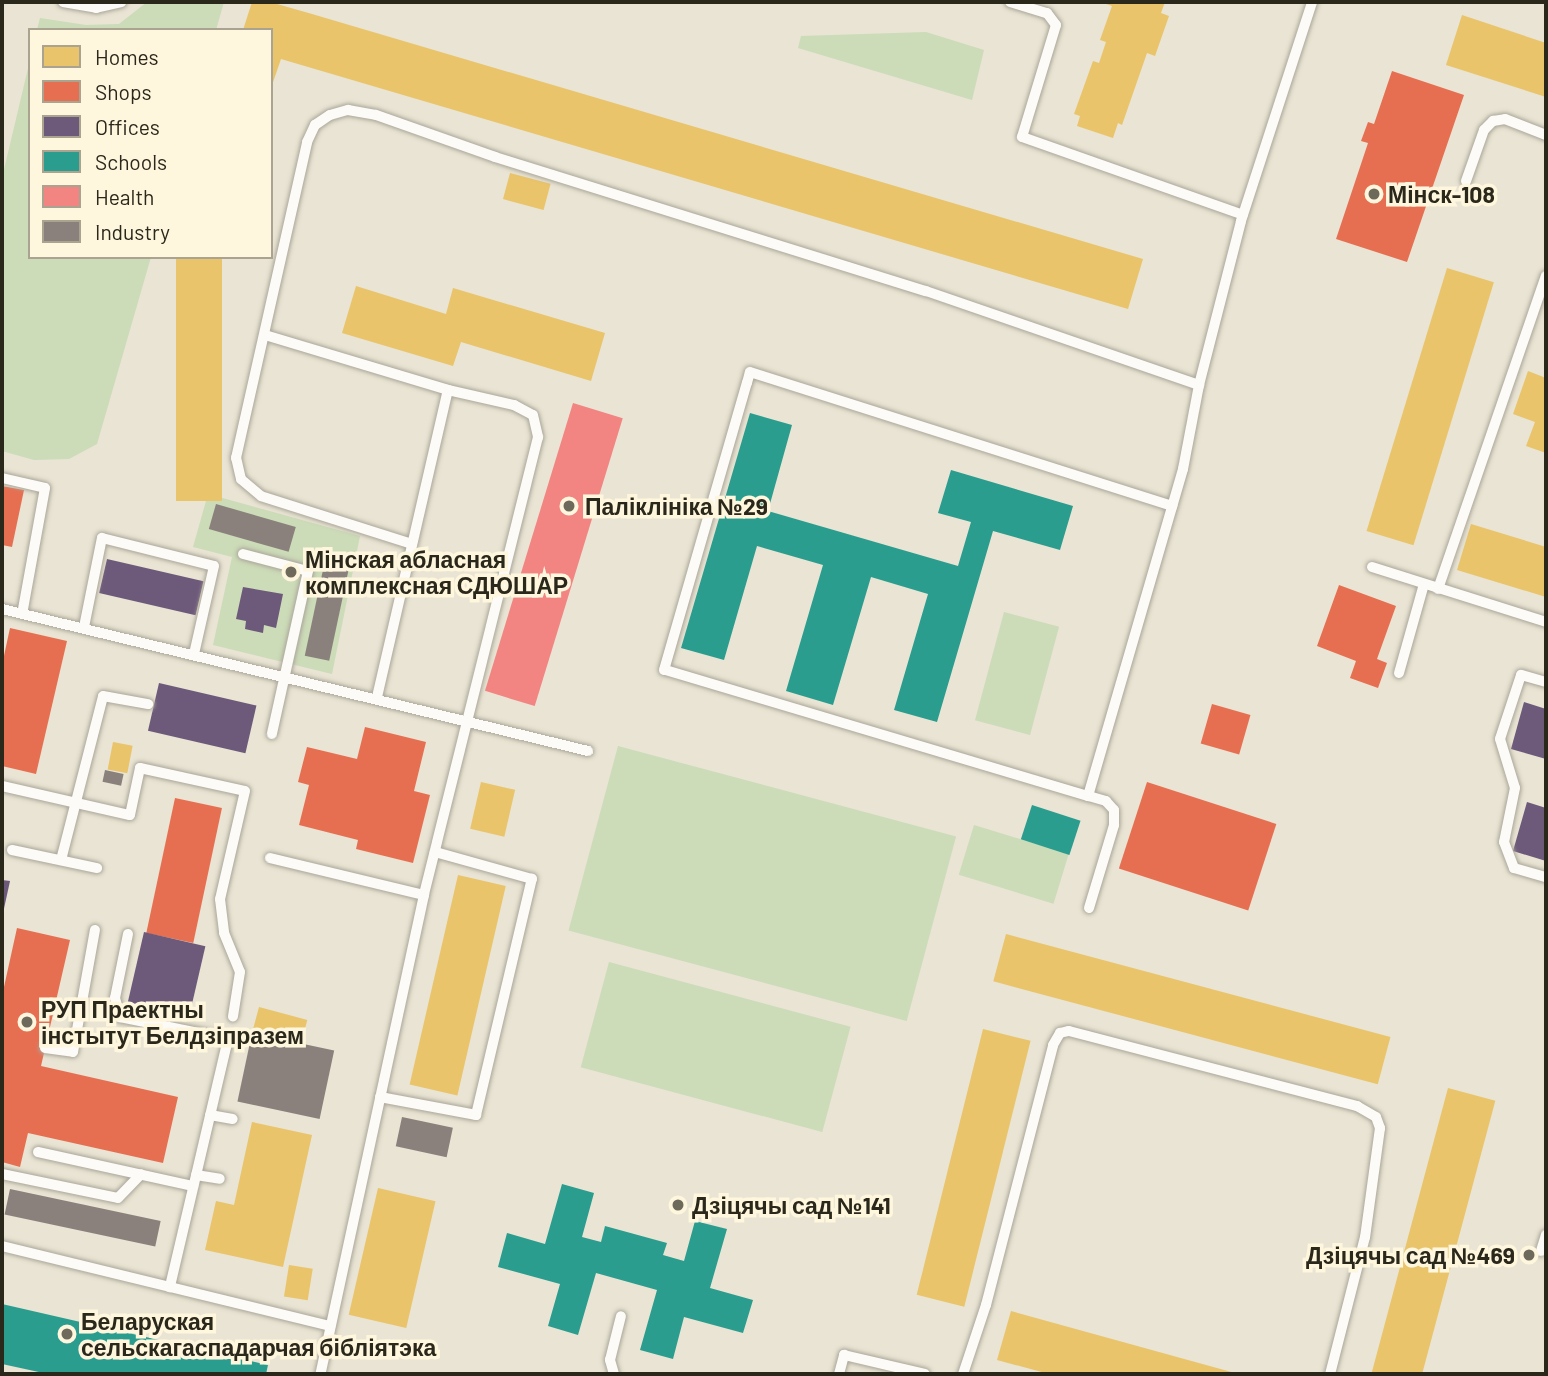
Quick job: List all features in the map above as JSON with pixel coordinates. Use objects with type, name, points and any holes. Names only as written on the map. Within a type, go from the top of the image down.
[{"type":"lane","points":[[63,2],[96,8],[121,2]]},
{"type":"lane","points":[[1010,2],[1047,13],[1056,25],[1023,137],[1244,215]]},
{"type":"lane","points":[[1088,796],[1172,506],[1199,385],[1244,215],[1312,2]]},
{"type":"lane","points":[[412,544],[261,496],[241,479],[236,458],[307,142],[314,125],[330,115],[348,110],[376,115],[495,157],[926,291],[1199,385]]},
{"type":"lane","points":[[1465,181],[1483,130],[1493,121],[1505,120],[1546,135]]},
{"type":"lane","points":[[1438,589],[1546,276]]},
{"type":"lane","points":[[265,335],[448,390],[514,405],[533,415],[538,437],[424,895],[320,1374]]},
{"type":"lane","points":[[1089,908],[1114,825],[1114,810],[1106,801],[664,670],[750,372],[1172,506]]},
{"type":"lane","points":[[377,697],[448,390]]},
{"type":"lane","points":[[2,478],[45,488],[22,614]]},
{"type":"lane","points":[[84,627],[102,538],[214,566],[194,653]]},
{"type":"lane","points":[[243,554],[309,571],[272,734]]},
{"type":"lane","points":[[1372,567],[1546,622]]},
{"type":"lane","points":[[1399,673],[1424,584]]},
{"type":"lane","points":[[2,610],[377,697],[588,751]]},
{"type":"lane","points":[[1546,682],[1521,675],[1500,739],[1515,788],[1504,842],[1514,868],[1546,877]]},
{"type":"lane","points":[[61,860],[103,696],[148,704]]},
{"type":"lane","points":[[2,786],[130,815],[140,768],[245,791],[220,899],[223,933],[240,972],[233,1017]]},
{"type":"lane","points":[[12,850],[97,868]]},
{"type":"lane","points":[[380,1097],[476,1115],[532,879],[435,852]]},
{"type":"lane","points":[[270,858],[424,895]]},
{"type":"lane","points":[[46,1048],[73,1052],[95,930]]},
{"type":"lane","points":[[128,934],[115,998],[120,1017],[228,1039],[170,1287]]},
{"type":"lane","points":[[963,1374],[986,1305],[1054,1045],[1060,1032],[1069,1031],[1357,1106],[1376,1117],[1380,1128],[1365,1237],[1330,1374]]},
{"type":"lane","points":[[210,1115],[233,1119]]},
{"type":"lane","points":[[38,1152],[141,1174],[195,1180],[220,1179]]},
{"type":"lane","points":[[2,1174],[118,1198],[141,1174]]},
{"type":"lane","points":[[1542,1251],[1546,1234]]},
{"type":"lane","points":[[2,1246],[330,1326]]},
{"type":"lane","points":[[614,1374],[610,1360],[621,1316]]},
{"type":"lane","points":[[839,1374],[844,1356],[925,1374]]},
{"type":"green space","points":[[147,2],[224,2],[217,28],[38,28],[40,18],[86,25],[119,24]]},
{"type":"green space","points":[[926,32],[984,50],[972,100],[798,48],[801,36]]},
{"type":"green space","points":[[28,68],[28,259],[150,259],[97,444],[69,459],[34,460],[2,451],[2,178]]},
{"type":"green space","name":"Мінская абласная комплексная СДЮШАР","points":[[208,494],[360,536],[332,674],[213,645],[232,557],[193,547]]},
{"type":"green space","points":[[1004,612],[1059,627],[1030,735],[975,720]]},
{"type":"green space","points":[[618,746],[956,837],[907,1021],[569,930]]},
{"type":"green space","points":[[974,825],[1069,854],[1053,904],[959,875]]},
{"type":"green space","points":[[609,962],[850,1027],[822,1132],[581,1067]]},
{"type":"building: Homes","points":[[252,2],[270,2],[1143,259],[1128,309],[281,59],[273,82],[273,28],[244,28]]},
{"type":"building: Homes","points":[[1100,2],[1165,2],[1161,13],[1169,16],[1155,56],[1147,53],[1122,125],[1118,123],[1113,138],[1077,126],[1080,116],[1074,114],[1093,61],[1099,63],[1106,42],[1100,40],[1112,6]]},
{"type":"building: Homes","points":[[1462,15],[1546,43],[1546,97],[1446,65]]},
{"type":"building: Homes","points":[[510,173],[551,184],[544,210],[503,199]]},
{"type":"building: Homes","points":[[176,259],[222,259],[222,501],[176,501]]},
{"type":"building: Homes","points":[[1447,268],[1494,282],[1413,545],[1367,531]]},
{"type":"building: Homes","points":[[356,286],[446,314],[453,288],[605,333],[591,381],[461,342],[453,366],[342,333]]},
{"type":"building: Homes","points":[[1528,371],[1546,378],[1546,453],[1526,446],[1535,422],[1513,414]]},
{"type":"building: Homes","points":[[1471,524],[1546,547],[1546,597],[1457,570]]},
{"type":"building: Homes","points":[[113,742],[133,746],[127,773],[108,769]]},
{"type":"building: Homes","points":[[481,782],[515,790],[504,837],[470,829]]},
{"type":"building: Homes","points":[[458,875],[506,886],[457,1096],[410,1084]]},
{"type":"building: Homes","points":[[1006,934],[1390,1037],[1378,1084],[993,981]]},
{"type":"building: Homes","points":[[259,1007],[307,1020],[302,1041],[253,1028]]},
{"type":"building: Homes","points":[[983,1029],[1031,1041],[964,1307],[917,1295]]},
{"type":"building: Homes","points":[[1448,1088],[1495,1101],[1422,1374],[1371,1374]]},
{"type":"building: Homes","points":[[252,1122],[312,1135],[283,1267],[205,1250],[216,1201],[234,1205]]},
{"type":"building: Homes","points":[[378,1188],[435,1201],[406,1328],[349,1315]]},
{"type":"building: Homes","points":[[289,1265],[313,1269],[308,1300],[284,1297]]},
{"type":"building: Homes","points":[[1011,1311],[1235,1374],[1049,1374],[997,1360]]},
{"type":"building: Shops","points":[[1392,71],[1464,95],[1407,262],[1336,239],[1368,143],[1361,141],[1368,122],[1374,124]]},
{"type":"building: Shops","points":[[2,486],[24,490],[12,547],[2,545]]},
{"type":"building: Shops","points":[[1339,585],[1396,606],[1377,659],[1387,663],[1378,688],[1350,678],[1356,661],[1317,646]]},
{"type":"building: Shops","points":[[10,628],[67,641],[36,774],[2,766],[2,665]]},
{"type":"building: Shops","points":[[1212,704],[1250,715],[1239,754],[1201,743]]},
{"type":"building: Shops","points":[[365,727],[426,742],[414,791],[430,795],[413,863],[356,849],[358,840],[299,825],[309,785],[298,782],[307,747],[357,759]]},
{"type":"building: Shops","points":[[1147,782],[1276,824],[1248,911],[1119,869]]},
{"type":"building: Shops","points":[[175,798],[222,808],[193,943],[146,933]]},
{"type":"building: Shops","name":"РУП Праектны інстытут Белдзіпразем","points":[[17,928],[70,940],[41,1066],[178,1097],[163,1163],[28,1133],[20,1167],[2,1162],[2,996]]},
{"type":"building: Offices","points":[[107,559],[203,581],[196,615],[99,593]]},
{"type":"building: Offices","points":[[243,587],[283,594],[276,628],[264,625],[263,633],[245,629],[246,621],[236,619]]},
{"type":"building: Offices","points":[[159,683],[256,705],[245,753],[148,731]]},
{"type":"building: Offices","points":[[1524,702],[1546,709],[1546,759],[1511,749]]},
{"type":"building: Offices","points":[[1527,802],[1546,808],[1546,861],[1513,851]]},
{"type":"building: Offices","points":[[2,880],[10,881],[3,913],[2,913]]},
{"type":"building: Offices","points":[[144,932],[205,946],[189,1016],[128,1002]]},
{"type":"building: Schools","points":[[750,413],[792,425],[768,511],[958,566],[971,522],[938,513],[951,470],[1073,506],[1060,550],[993,531],[937,722],[894,710],[928,594],[871,577],[833,705],[786,691],[823,565],[757,546],[724,660],[681,648]]},
{"type":"building: Schools","points":[[1032,805],[1081,821],[1069,855],[1021,839]]},
{"type":"building: Schools","points":[[562,1184],[594,1193],[582,1237],[601,1242],[605,1226],[667,1243],[663,1255],[684,1261],[695,1221],[727,1229],[710,1288],[753,1300],[743,1333],[684,1317],[673,1359],[640,1350],[657,1290],[596,1273],[578,1335],[548,1326],[560,1284],[498,1267],[507,1233],[545,1244]]},
{"type":"building: Schools","name":"Беларуская сельскагаспадарчая бібліятэка","points":[[2,1304],[268,1365],[266,1374],[48,1374],[2,1364]]},
{"type":"building: Health","name":"Паліклініка №29","points":[[573,403],[623,418],[535,706],[485,691]]},
{"type":"building: Industry","points":[[216,504],[296,527],[289,552],[209,529]]},
{"type":"building: Industry","points":[[327,551],[351,556],[329,661],[305,656]]},
{"type":"building: Industry","points":[[105,770],[124,774],[121,786],[103,782]]},
{"type":"building: Industry","points":[[252,1033],[334,1050],[320,1119],[237,1101]]},
{"type":"building: Industry","points":[[402,1117],[453,1128],[447,1157],[396,1146]]},
{"type":"building: Industry","points":[[10,1189],[161,1221],[155,1246],[5,1214]]},
{"type":"place","name":"Мінск-108","points":[[1374,194]]},
{"type":"place","name":"Паліклініка №29","points":[[569,506]]},
{"type":"place","name":"Мінская абласная комплексная СДЮШАР","points":[[291,572]]},
{"type":"place","name":"РУП Праектны інстытут Белдзіпразем","points":[[27,1022]]},
{"type":"place","name":"Дзіцячы сад №141","points":[[678,1205]]},
{"type":"place","name":"Дзіцячы сад №469","points":[[1529,1255]]},
{"type":"place","name":"Беларуская сельскагаспадарчая бібліятэка","points":[[67,1334]]}]
